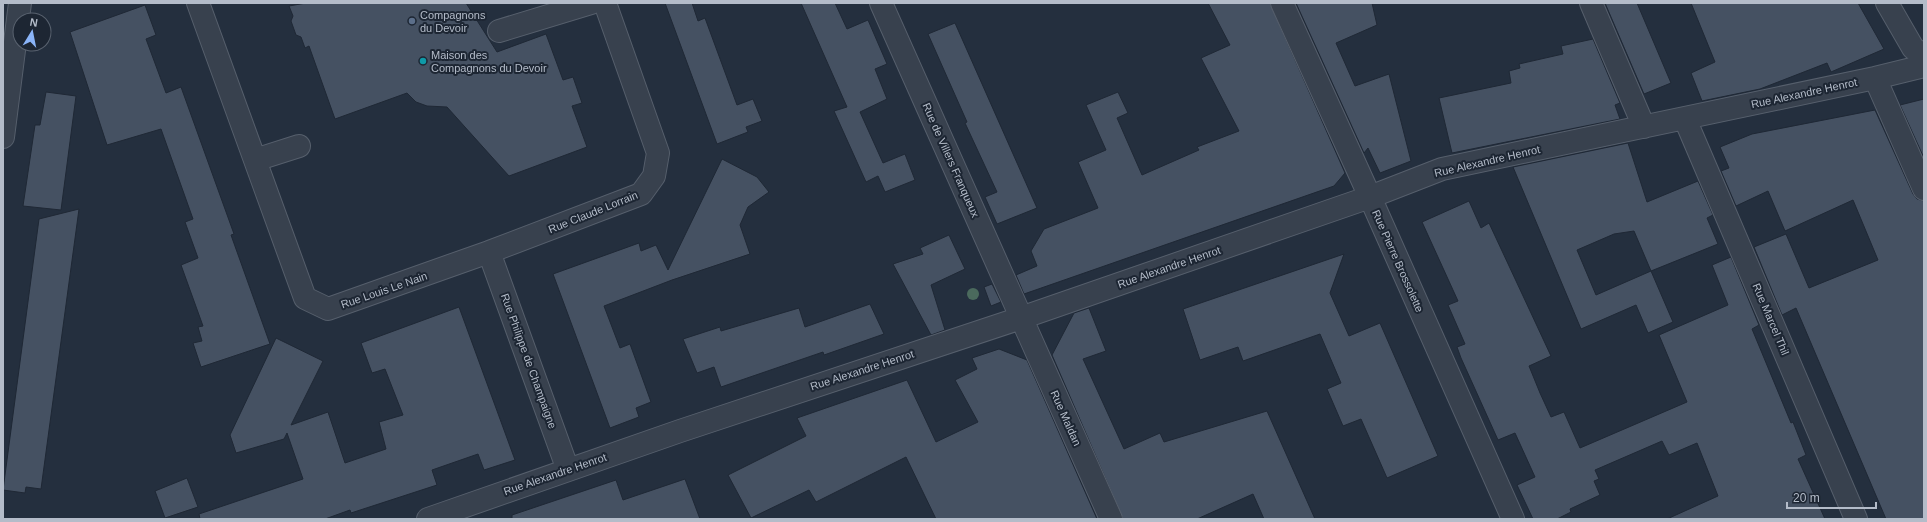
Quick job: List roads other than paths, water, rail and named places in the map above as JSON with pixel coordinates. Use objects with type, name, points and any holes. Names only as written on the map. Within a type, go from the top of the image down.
[{"type":"street","name":"Rue Louis Le Nain","points":[[198,3],[305,298],[328,309],[490,252]]},
{"type":"street","points":[[499,31],[591,3]]},
{"type":"street","name":"Rue Claude Lorrain","points":[[490,252],[641,194],[654,176],[658,153],[605,3]]},
{"type":"street","name":"Rue de Villers Franqueux","points":[[881,3],[1021,318]]},
{"type":"street","name":"Rue Pierre Brossolette","points":[[1282,3],[1513,519]]},
{"type":"street","points":[[1591,3],[1644,127]]},
{"type":"street","points":[[1887,3],[1913,48],[1924,56]]},
{"type":"street","points":[[3,137],[18,6]]},
{"type":"street","name":"Rue Alexandre Henrot","points":[[428,519],[680,431],[1021,318],[1370,197],[1442,169],[1876,78],[1924,66]]},
{"type":"street","points":[[1876,78],[1924,189]]},
{"type":"street","name":"Rue Marcel Thil","points":[[1685,118],[1856,519]]},
{"type":"street","points":[[255,160],[299,146]]},
{"type":"street","name":"Rue Philippe de Champaigne","points":[[490,252],[568,470]]},
{"type":"street","name":"Rue Maldan","points":[[1021,318],[1111,519]]},
{"type":"place","name":"Compagnons du Devoir","points":[[412,21]]},
{"type":"place","name":"Maison des Compagnons du Devoir","points":[[423,61]]}]
